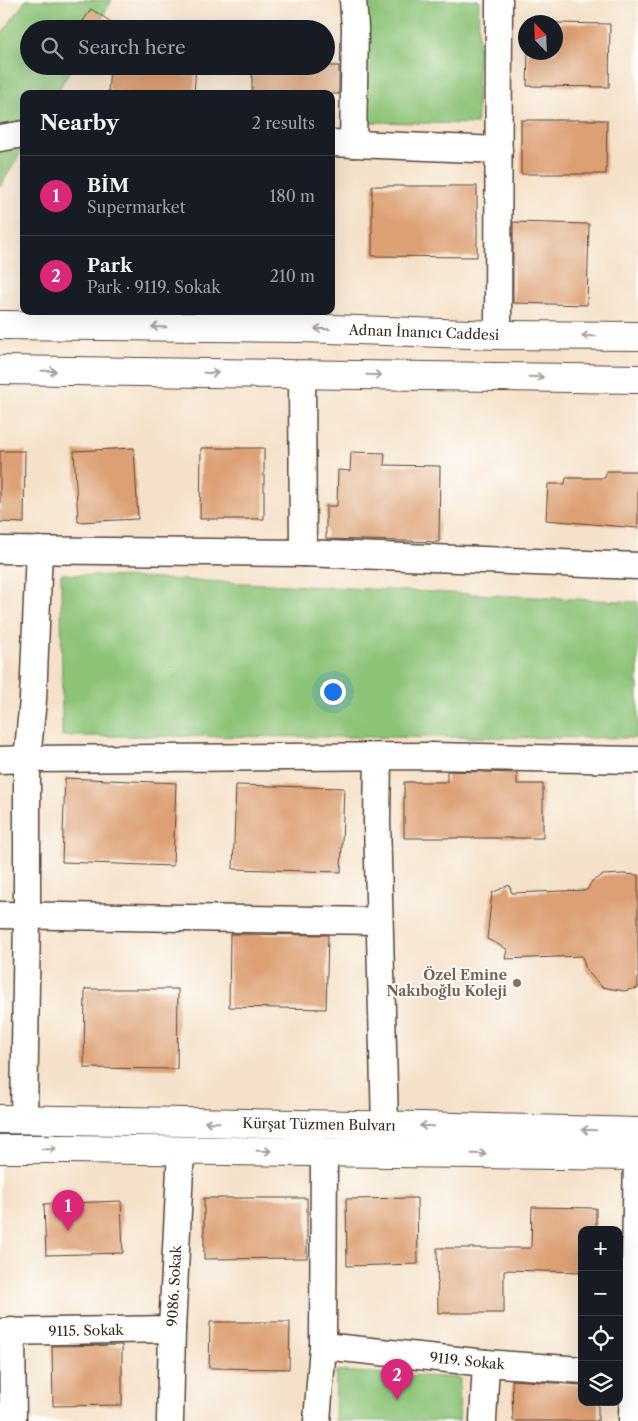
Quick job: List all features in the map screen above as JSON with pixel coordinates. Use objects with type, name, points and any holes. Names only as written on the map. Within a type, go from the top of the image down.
[{"type":"main road","name":"Adnan İnanıcı Caddesi","points":[[0,325],[302,328],[498,335],[638,336]]},
{"type":"main road","points":[[0,370],[638,379]]},
{"type":"main road","name":"Kürşat Tüzmen Bulvarı","points":[[12,1119],[385,1125],[638,1148]]},
{"type":"main road","name":"Kürşat Tüzmen Bulvarı","points":[[0,1149],[68,1148],[324,1152],[638,1148]]},
{"type":"street","points":[[353,0],[355,28],[342,143],[499,150]]},
{"type":"street","points":[[498,335],[499,0]]},
{"type":"street","points":[[0,138],[20,135]]},
{"type":"street","points":[[302,374],[303,553]]},
{"type":"street","points":[[0,550],[303,553],[638,566]]},
{"type":"street","points":[[12,1119],[27,915],[27,758],[34,700],[39,550]]},
{"type":"street","points":[[0,760],[27,758],[439,756],[638,760]]},
{"type":"street","points":[[378,757],[377,822],[385,1125]]},
{"type":"street","points":[[0,915],[380,921]]},
{"type":"street","points":[[632,1421],[630,1373],[638,1148]]},
{"type":"street","name":"9086. Sokak","points":[[170,1421],[180,1150]]},
{"type":"street","points":[[317,1421],[323,1346],[324,1152]]},
{"type":"street","name":"9115. Sokak","points":[[6,1332],[172,1329]]},
{"type":"street","points":[[6,1332],[14,1421]]},
{"type":"street","name":"9119. Sokak","points":[[323,1346],[486,1364],[578,1370]]},
{"type":"street","points":[[483,1421],[486,1364]]},
{"type":"green space","points":[[26,0],[112,0],[100,20],[20,20],[20,75],[68,75],[58,90],[20,90],[20,154],[0,187],[0,36]]},
{"type":"green space","points":[[365,0],[479,0],[477,124],[362,122]]},
{"type":"green space","points":[[61,574],[638,602],[638,738],[62,736]]},
{"type":"green space","points":[[336,1371],[460,1378],[459,1421],[335,1421]]},
{"type":"building","points":[[91,9],[108,20],[84,20]]},
{"type":"building","points":[[563,23],[610,24],[609,87],[527,86],[528,60],[563,60]]},
{"type":"building","points":[[335,66],[339,66],[339,94],[335,94],[335,90],[252,90],[252,75],[335,75]]},
{"type":"building","points":[[109,75],[195,75],[194,90],[108,90]]},
{"type":"building","points":[[521,120],[607,120],[606,174],[521,174]]},
{"type":"building","points":[[372,186],[477,186],[477,257],[372,256]]},
{"type":"building","points":[[513,222],[589,224],[587,305],[513,303]]},
{"type":"building","points":[[134,448],[138,519],[78,522],[74,451]]},
{"type":"building","points":[[201,448],[264,448],[264,519],[200,519]]},
{"type":"building","points":[[0,451],[25,451],[24,523],[0,522]]},
{"type":"building","points":[[351,452],[385,453],[384,465],[440,466],[439,542],[326,539],[326,506],[337,506],[338,470],[350,471]]},
{"type":"building","points":[[606,471],[638,471],[638,528],[546,520],[548,484],[565,484],[566,478],[605,478]]},
{"type":"building","points":[[447,771],[517,773],[517,784],[543,784],[543,838],[404,838],[404,782],[447,782]]},
{"type":"building","points":[[65,778],[176,783],[173,866],[62,862]]},
{"type":"building","points":[[236,785],[344,788],[341,872],[233,869]]},
{"type":"building","points":[[603,875],[638,875],[638,988],[624,991],[602,987],[586,970],[582,956],[505,959],[507,949],[487,939],[492,893],[509,885],[512,893],[587,890],[592,881]]},
{"type":"building","points":[[230,934],[328,935],[326,1009],[229,1007]]},
{"type":"building","points":[[85,989],[178,989],[177,1069],[84,1068]]},
{"type":"building","points":[[204,1198],[307,1198],[307,1258],[204,1259]]},
{"type":"building","points":[[417,1198],[418,1264],[347,1266],[346,1199]]},
{"type":"building","points":[[121,1201],[123,1253],[46,1255],[44,1204]]},
{"type":"building","points":[[532,1207],[596,1208],[596,1226],[578,1226],[578,1272],[504,1270],[504,1313],[438,1313],[437,1248],[531,1248]]},
{"type":"building","points":[[210,1322],[290,1322],[289,1369],[209,1368]]},
{"type":"building","points":[[122,1345],[122,1405],[53,1406],[52,1346]]},
{"type":"building","points":[[512,1380],[578,1385],[578,1406],[598,1406],[598,1421],[513,1421]]},
{"type":"place","name":"Özel Emine Nakıboğlu Koleji","points":[[517,983]]},
{"type":"place","name":"BİM","points":[[68,1231]]},
{"type":"place","name":"Park","points":[[397,1400]]}]
